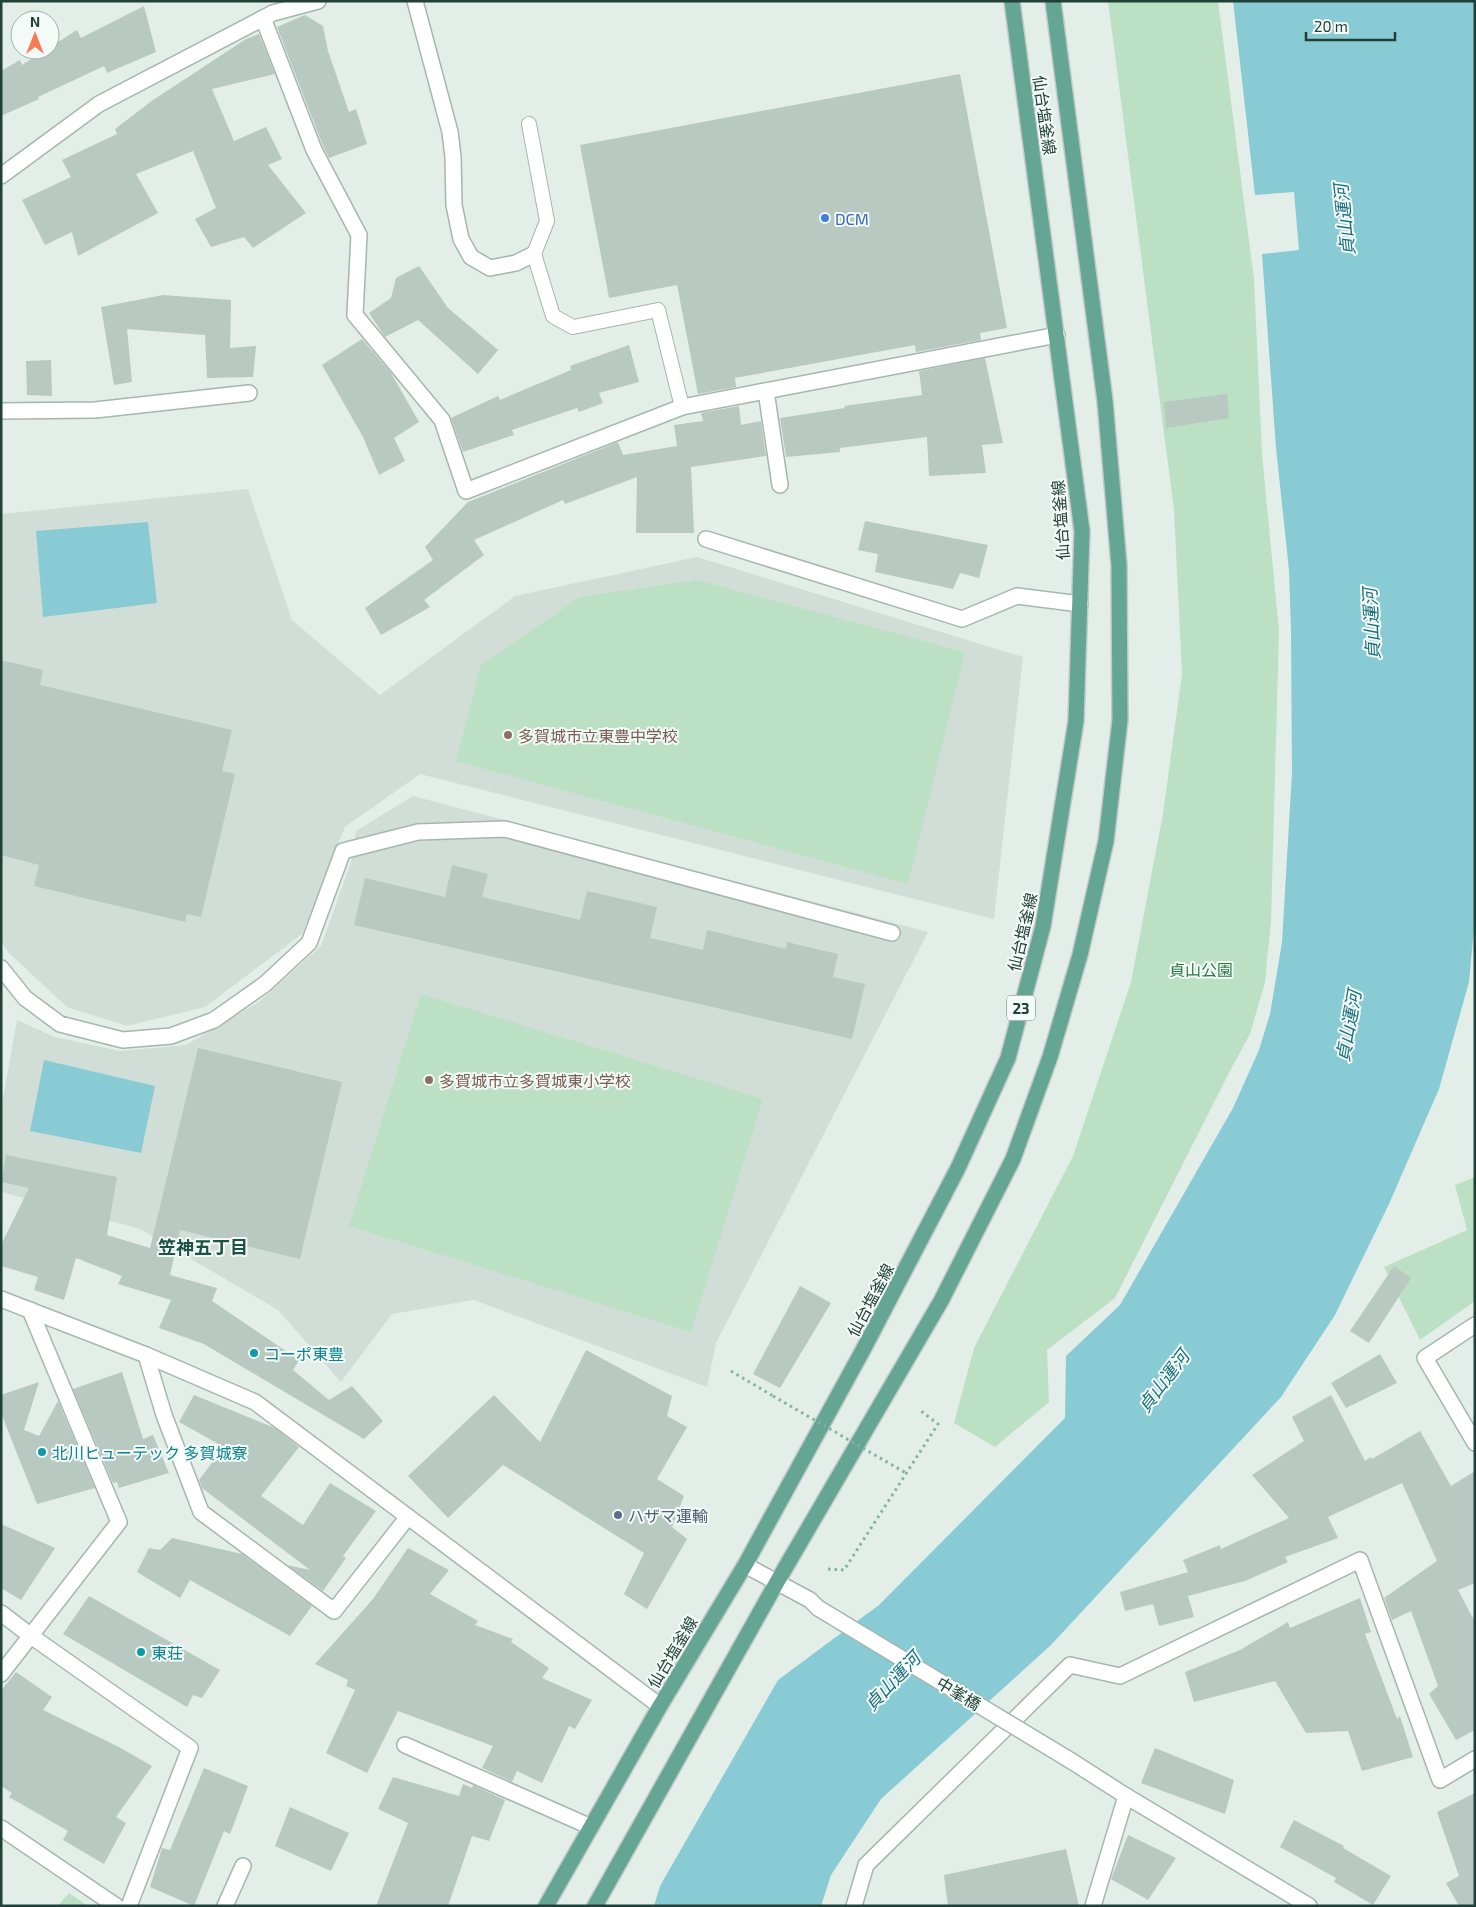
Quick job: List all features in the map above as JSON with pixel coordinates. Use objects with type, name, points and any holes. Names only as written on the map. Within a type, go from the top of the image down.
[{"type":"main road","name":"仙台塩釜線","points":[[546,1906],[660,1706],[745,1565],[863,1350],[958,1168],[1008,1058],[1043,926],[1076,720],[1082,531],[1012,1]]},
{"type":"main road","name":"仙台塩釜線","points":[[595,1906],[777,1582],[941,1301],[1013,1158],[1050,1057],[1080,956],[1106,841],[1120,720],[1119,564],[1105,401],[1053,1]]},
{"type":"street","points":[[1,176],[99,104],[273,13],[318,1]]},
{"type":"street","points":[[415,1],[450,132],[453,157],[454,206],[461,239],[471,257],[490,268],[516,263],[534,254]]},
{"type":"street","points":[[263,18],[314,150],[359,235],[355,315],[442,420],[466,491],[682,407],[1057,335]]},
{"type":"street","points":[[766,391],[780,484]]},
{"type":"street","points":[[1,411],[95,410],[249,393]]},
{"type":"street","points":[[706,539],[962,620],[1017,596],[1080,604]]},
{"type":"street","points":[[1,968],[25,998],[60,1024],[123,1040],[171,1036],[214,1020],[265,984],[309,943],[343,852],[418,832],[505,829],[892,933]]},
{"type":"street","points":[[1,1299],[146,1355],[254,1402],[660,1706]]},
{"type":"street","points":[[1,1674],[119,1522],[30,1310]]},
{"type":"street","points":[[1475,1324],[1425,1358],[1475,1444]]},
{"type":"street","points":[[146,1355],[164,1415],[201,1512],[334,1611],[407,1518]]},
{"type":"street","points":[[854,1906],[866,1865],[1070,1665],[1120,1676],[1360,1560],[1440,1780],[1475,1759]]},
{"type":"street","name":"中峯橋","points":[[745,1565],[810,1600],[818,1608],[1309,1906]]},
{"type":"street","points":[[1,1613],[190,1748],[129,1906]]},
{"type":"street","points":[[404,1745],[591,1827]]},
{"type":"street","points":[[1093,1906],[1126,1796]]},
{"type":"street","points":[[1,1828],[116,1906]]},
{"type":"street","points":[[225,1906],[242,1866]]},
{"type":"lane","points":[[529,124],[547,221],[534,254],[553,316],[573,327],[658,310],[682,407]]},
{"type":"path","points":[[731,1371],[906,1473]]},
{"type":"path","points":[[828,1569],[844,1570],[938,1424],[921,1411]]},
{"type":"shaded area","name":"多賀城市立東豊中学校","points":[[248,489],[292,620],[380,695],[515,596],[697,557],[1023,657],[994,919],[420,774],[345,827],[302,934],[205,1007],[127,1026],[67,1007],[9,953],[1,941],[1,514]]},
{"type":"shaded area","name":"多賀城市立多賀城東小学校","points":[[413,796],[928,932],[716,1343],[707,1387],[474,1300],[392,1314],[341,1382],[278,1310],[140,1229],[1,1192],[1,1110],[17,1020],[55,1037],[120,1051],[186,1045],[260,1001],[321,946],[351,862],[356,831]]},
{"type":"green space","name":"貞山公園","points":[[1108,1],[1218,1],[1254,279],[1262,454],[1279,631],[1271,921],[1265,982],[1250,1034],[1115,1298],[1047,1350],[1049,1402],[995,1447],[954,1423],[974,1348],[1073,1156],[1131,982],[1163,814],[1182,674],[1174,510]]},
{"type":"green space","points":[[697,580],[965,652],[908,884],[456,761],[481,665],[580,597]]},
{"type":"green space","points":[[421,994],[763,1099],[691,1332],[349,1226]]},
{"type":"green space","points":[[1475,1177],[1475,1301],[1420,1340],[1384,1267],[1467,1230],[1455,1185]]},
{"type":"green space","points":[[69,1893],[88,1906],[58,1906]]},
{"type":"water","name":"貞山運河","points":[[1233,1],[1475,1],[1475,917],[1469,982],[1439,1089],[1389,1204],[1335,1315],[1281,1397],[1051,1645],[881,1799],[831,1875],[821,1906],[654,1906],[660,1886],[778,1680],[879,1605],[1065,1418],[1066,1356],[1120,1305],[1233,1108],[1259,1050],[1270,1014],[1282,942],[1292,773],[1291,631],[1289,570],[1276,448],[1262,254],[1299,250],[1294,192],[1255,195]]},
{"type":"water","points":[[148,522],[157,603],[43,617],[36,531]]},
{"type":"water","points":[[44,1060],[155,1086],[141,1153],[30,1131]]},
{"type":"building","points":[[144,6],[156,52],[107,73],[104,66],[1,116],[1,71],[20,60],[22,65],[30,60],[60,60],[60,41],[77,30],[81,38]]},
{"type":"building","points":[[305,15],[323,26],[328,51],[349,112],[356,109],[367,144],[329,158],[277,27]]},
{"type":"building","points":[[259,34],[275,74],[212,89],[234,141],[266,127],[282,159],[268,165],[306,213],[253,248],[244,237],[211,247],[195,219],[216,208],[193,151],[136,174],[158,213],[78,256],[72,232],[45,245],[22,200],[71,177],[62,160],[117,134],[115,129],[153,100],[246,39]]},
{"type":"building","points":[[960,74],[1007,328],[980,333],[981,340],[916,352],[915,345],[735,378],[736,387],[698,394],[677,285],[609,298],[580,145]]},
{"type":"building","points":[[419,266],[448,308],[498,350],[478,374],[418,320],[385,337],[369,313],[391,298],[396,278]]},
{"type":"building","points":[[163,295],[231,300],[230,348],[256,346],[253,377],[207,378],[205,335],[127,329],[132,382],[114,385],[101,307]]},
{"type":"building","points":[[362,339],[391,373],[419,422],[394,438],[405,461],[379,475],[363,437],[322,365]]},
{"type":"building","points":[[629,345],[639,382],[599,393],[603,403],[579,412],[577,408],[512,430],[514,435],[463,452],[451,418],[498,396],[500,400],[571,370],[570,366]]},
{"type":"building","points":[[985,358],[1003,443],[982,445],[986,473],[929,476],[927,437],[840,448],[840,452],[786,457],[780,418],[845,408],[844,406],[922,395],[919,371]]},
{"type":"building","points":[[51,360],[52,396],[27,395],[26,361]]},
{"type":"building","points":[[1227,394],[1229,418],[1166,428],[1164,402]]},
{"type":"building","points":[[739,406],[741,425],[761,421],[766,456],[691,467],[694,533],[636,533],[637,477],[565,504],[563,500],[474,540],[484,555],[424,600],[430,607],[381,635],[365,608],[433,560],[425,547],[468,502],[618,442],[623,455],[677,446],[674,425],[703,421],[701,413]]},
{"type":"building","points":[[865,521],[988,545],[979,578],[960,573],[953,589],[875,572],[878,554],[858,550]]},
{"type":"building","points":[[1,660],[43,670],[40,685],[232,730],[222,771],[235,774],[201,917],[187,914],[185,922],[34,886],[39,865],[1,855]]},
{"type":"building","points":[[452,865],[488,874],[482,897],[580,920],[587,891],[657,907],[650,938],[703,950],[707,930],[786,949],[787,942],[838,954],[833,977],[865,984],[852,1039],[354,925],[365,878],[445,897]]},
{"type":"building","points":[[198,1048],[342,1082],[300,1259],[180,1230],[170,1275],[217,1288],[212,1301],[299,1360],[293,1370],[329,1400],[352,1386],[383,1421],[364,1439],[204,1344],[159,1328],[171,1300],[118,1284],[122,1276],[76,1258],[64,1300],[34,1290],[38,1277],[1,1266],[1,1245],[29,1188],[1,1182],[6,1155],[117,1177],[107,1235],[150,1248]]},
{"type":"building","points":[[1394,1266],[1411,1278],[1369,1343],[1350,1331]]},
{"type":"building","points":[[800,1286],[831,1303],[780,1388],[753,1374]]},
{"type":"building","points":[[586,1350],[672,1396],[667,1416],[687,1427],[657,1479],[684,1496],[672,1527],[687,1539],[647,1609],[624,1594],[644,1553],[503,1465],[448,1518],[408,1476],[494,1395],[540,1442]]},
{"type":"building","points":[[1380,1354],[1397,1383],[1346,1408],[1331,1383]]},
{"type":"building","points":[[122,1372],[143,1439],[153,1435],[169,1473],[119,1488],[117,1482],[113,1483],[73,1389]]},
{"type":"building","name":"北川ヒューテック 多賀城寮","points":[[39,1382],[24,1430],[39,1436],[58,1401],[95,1488],[37,1504],[1,1413],[1,1395]]},
{"type":"building","points":[[194,1395],[275,1428],[299,1447],[261,1496],[303,1525],[330,1483],[376,1511],[343,1556],[346,1558],[323,1591],[287,1565],[310,1570],[202,1488],[199,1480],[224,1447],[179,1422]]},
{"type":"building","points":[[1331,1395],[1365,1461],[1371,1457],[1372,1459],[1420,1431],[1451,1486],[1475,1471],[1475,1583],[1458,1590],[1475,1622],[1475,1730],[1456,1740],[1429,1694],[1438,1686],[1411,1611],[1392,1620],[1384,1598],[1437,1561],[1402,1483],[1328,1517],[1338,1538],[1285,1557],[1288,1562],[1245,1581],[1188,1596],[1194,1617],[1159,1626],[1153,1604],[1125,1611],[1120,1592],[1188,1572],[1183,1560],[1220,1545],[1221,1549],[1289,1518],[1252,1475],[1304,1441],[1292,1417]]},
{"type":"building","points":[[1,1524],[55,1548],[21,1600],[1,1588]]},
{"type":"building","points":[[172,1538],[242,1554],[312,1606],[290,1636],[190,1580],[180,1598],[137,1572],[149,1548],[160,1550]]},
{"type":"building","points":[[408,1548],[449,1570],[430,1594],[478,1621],[475,1625],[513,1639],[511,1642],[549,1668],[542,1678],[592,1700],[575,1729],[569,1726],[542,1783],[517,1771],[512,1782],[482,1768],[493,1746],[398,1711],[367,1773],[326,1753],[355,1690],[346,1686],[348,1680],[315,1664],[373,1599]]},
{"type":"building","name":"東荘","points":[[89,1596],[220,1670],[202,1698],[193,1695],[187,1707],[63,1634]]},
{"type":"building","points":[[1360,1598],[1371,1632],[1365,1634],[1397,1719],[1400,1716],[1413,1757],[1362,1771],[1348,1731],[1306,1733],[1275,1681],[1194,1702],[1185,1672],[1240,1650],[1288,1622],[1290,1628]]},
{"type":"building","points":[[16,1672],[52,1697],[43,1710],[119,1747],[152,1766],[116,1817],[126,1823],[104,1864],[63,1840],[68,1831],[9,1797],[12,1793],[1,1786],[1,1691]]},
{"type":"building","points":[[1155,1748],[1234,1780],[1225,1814],[1141,1783]]},
{"type":"building","points":[[204,1768],[248,1786],[230,1834],[224,1831],[194,1906],[150,1887],[162,1848],[170,1850]]},
{"type":"building","points":[[393,1777],[459,1796],[463,1784],[472,1788],[473,1785],[505,1800],[489,1841],[472,1836],[448,1906],[376,1906],[408,1823],[378,1809]]},
{"type":"building","points":[[1475,1793],[1475,1906],[1459,1906],[1446,1883],[1459,1876],[1437,1812]]},
{"type":"building","points":[[290,1807],[349,1833],[331,1871],[275,1846]]},
{"type":"building","points":[[1294,1820],[1344,1846],[1343,1848],[1391,1876],[1373,1905],[1334,1882],[1336,1878],[1280,1847]]},
{"type":"building","points":[[1128,1835],[1176,1858],[1148,1900],[1111,1879]]},
{"type":"building","points":[[1066,1849],[1079,1906],[948,1906],[944,1875]]},
{"type":"place","name":"DCM","points":[[825,218]]},
{"type":"place","name":"多賀城市立東豊中学校","points":[[508,735]]},
{"type":"place","name":"多賀城市立多賀城東小学校","points":[[429,1080]]},
{"type":"place","name":"コーポ東豊","points":[[254,1353]]},
{"type":"place","name":"北川ヒューテック 多賀城寮","points":[[42,1452]]},
{"type":"place","name":"ハザマ運輸","points":[[618,1515]]},
{"type":"place","name":"東荘","points":[[141,1652]]},
{"type":"district","name":"笠神五丁目","points":[[203,1247]]}]
